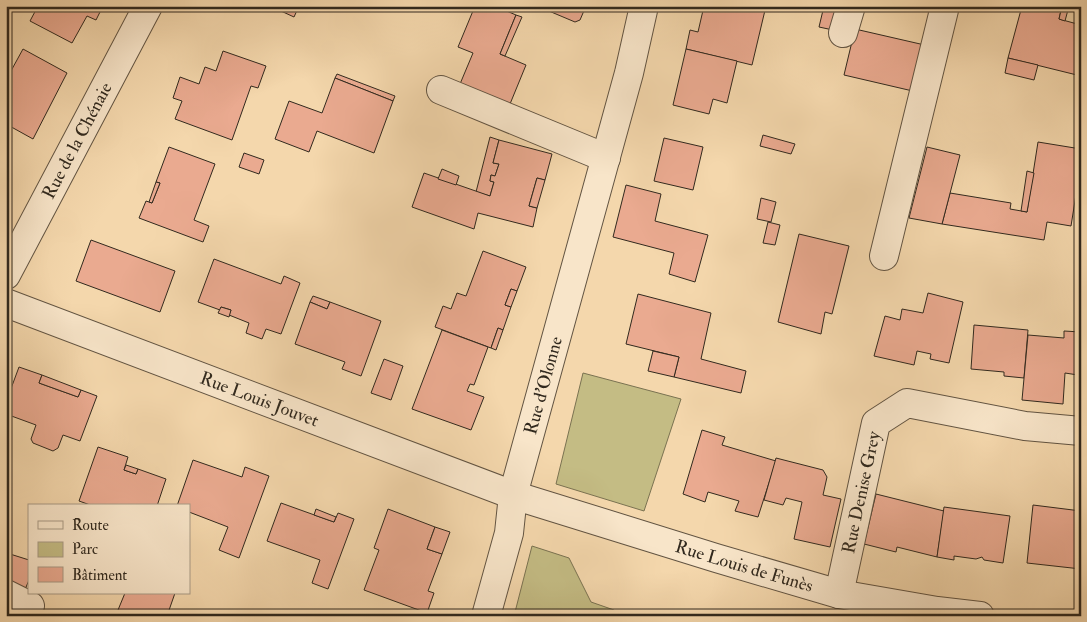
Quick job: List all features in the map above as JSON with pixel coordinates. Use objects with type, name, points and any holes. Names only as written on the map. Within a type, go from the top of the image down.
[{"type":"street","name":"Rue de la Chénaie","points":[[6,275],[148,6]]},
{"type":"street","name":"Rue d'Olonne","points":[[486,616],[509,533],[513,495],[629,73],[644,6]]},
{"type":"street","points":[[844,33],[851,6]]},
{"type":"street","points":[[884,256],[945,6]]},
{"type":"street","points":[[441,90],[606,158]]},
{"type":"street","name":"Rue Louis Jouvet","points":[[6,303],[513,495]]},
{"type":"street","name":"Rue Denise Grey","points":[[839,594],[876,423],[907,403],[1025,426],[1081,431]]},
{"type":"street","name":"Rue Louis de Funès","points":[[513,495],[839,594],[937,611],[980,616]]},
{"type":"street","points":[[6,594],[30,606]]},
{"type":"green space","points":[[583,373],[681,399],[644,511],[556,484]]},
{"type":"green space","points":[[532,546],[569,558],[591,602],[614,610],[615,616],[514,616]]},
{"type":"building","points":[[38,6],[103,6],[96,20],[87,16],[72,43],[30,21]]},
{"type":"building","points":[[270,6],[299,6],[294,17]]},
{"type":"building","points":[[475,6],[495,6],[516,15],[500,54],[526,65],[510,104],[460,84],[473,53],[458,47]]},
{"type":"building","points":[[537,6],[586,6],[580,20],[575,22]]},
{"type":"building","points":[[704,6],[766,6],[752,65],[686,49],[690,30],[698,32]]},
{"type":"building","points":[[824,6],[840,9],[833,30],[819,27]]},
{"type":"building","points":[[1022,6],[1062,6],[1059,19],[1081,25],[1081,76],[1008,58]]},
{"type":"building","points":[[1062,6],[1069,6],[1065,21],[1059,19]]},
{"type":"building","points":[[516,15],[522,17],[505,56],[500,54]]},
{"type":"building","points":[[855,29],[929,46],[917,92],[844,75]]},
{"type":"building","points":[[23,49],[67,73],[33,139],[6,124],[6,80]]},
{"type":"building","points":[[686,49],[737,61],[727,103],[713,99],[709,114],[673,105]]},
{"type":"building","points":[[223,51],[266,66],[258,88],[251,86],[232,140],[175,119],[182,101],[173,98],[180,77],[199,84],[205,67],[216,71]]},
{"type":"building","points":[[1008,58],[1038,65],[1034,80],[1005,73]]},
{"type":"building","points":[[337,74],[395,96],[393,101],[335,78]]},
{"type":"building","points":[[335,78],[393,101],[374,153],[317,131],[309,152],[275,139],[289,101],[322,113]]},
{"type":"building","points":[[763,135],[795,144],[791,154],[760,146]]},
{"type":"building","points":[[490,137],[499,140],[493,163],[499,164],[495,176],[491,175],[490,181],[494,182],[490,196],[476,192]]},
{"type":"building","points":[[664,138],[703,147],[693,190],[654,181]]},
{"type":"building","points":[[499,140],[552,154],[545,180],[537,178],[529,206],[537,208],[533,227],[478,213],[474,229],[412,207],[424,173],[490,196],[494,182],[490,181],[491,175],[495,176],[499,164],[493,163]]},
{"type":"building","points":[[1038,142],[1081,149],[1081,163],[1071,226],[1047,222],[1044,240],[942,224],[950,193],[1011,203],[1010,209],[1027,212]]},
{"type":"building","points":[[169,147],[215,164],[194,220],[209,226],[203,242],[139,218],[146,201],[152,203],[160,183],[156,182]]},
{"type":"building","points":[[927,147],[960,155],[942,224],[909,218]]},
{"type":"building","points":[[244,153],[264,160],[259,174],[239,167]]},
{"type":"building","points":[[442,169],[459,176],[456,185],[438,179]]},
{"type":"building","points":[[1027,171],[1034,173],[1027,212],[1021,211]]},
{"type":"building","points":[[537,178],[545,180],[537,208],[529,206]]},
{"type":"building","points":[[156,182],[160,183],[152,203],[149,202]]},
{"type":"building","points":[[626,185],[661,194],[655,221],[708,235],[695,282],[669,274],[674,253],[613,237]]},
{"type":"building","points":[[761,198],[776,202],[771,222],[757,219]]},
{"type":"building","points":[[768,222],[780,225],[775,245],[763,243]]},
{"type":"building","points":[[799,234],[849,246],[832,314],[825,312],[821,334],[778,322]]},
{"type":"building","points":[[91,240],[175,271],[160,312],[76,281]]},
{"type":"building","points":[[483,251],[526,267],[517,291],[511,289],[505,305],[511,307],[503,330],[498,328],[491,348],[435,327],[443,306],[451,309],[457,293],[466,296]]},
{"type":"building","points":[[214,259],[281,284],[284,276],[300,283],[281,334],[266,329],[262,339],[246,333],[249,323],[229,315],[231,310],[221,307],[220,310],[198,302]]},
{"type":"building","points":[[511,289],[517,291],[511,307],[505,305]]},
{"type":"building","points":[[928,293],[963,302],[949,363],[930,359],[931,354],[917,351],[914,365],[874,356],[885,316],[900,320],[902,309],[923,313]]},
{"type":"building","points":[[638,294],[711,313],[701,359],[746,371],[741,393],[674,377],[679,357],[626,344]]},
{"type":"building","points":[[313,296],[330,302],[327,309],[310,302]]},
{"type":"building","points":[[310,302],[327,309],[330,302],[381,321],[361,376],[342,369],[345,362],[295,344]]},
{"type":"building","points":[[221,307],[231,310],[229,317],[218,313]]},
{"type":"building","points":[[974,325],[1028,330],[1024,378],[1004,376],[1004,372],[971,369]]},
{"type":"building","points":[[498,328],[503,330],[496,350],[491,348]]},
{"type":"building","points":[[442,330],[488,347],[474,385],[470,384],[467,391],[484,397],[471,430],[412,409]]},
{"type":"building","points":[[1064,331],[1081,332],[1081,380],[1078,379],[1078,375],[1065,373],[1063,404],[1022,400],[1028,335],[1064,338]]},
{"type":"building","points":[[653,351],[679,357],[674,377],[648,371]]},
{"type":"building","points":[[384,359],[403,366],[391,400],[371,393]]},
{"type":"building","points":[[19,367],[42,375],[39,383],[78,397],[81,390],[97,396],[80,441],[63,435],[58,448],[53,451],[33,443],[31,439],[36,425],[6,414],[6,402]]},
{"type":"building","points":[[42,375],[81,390],[78,397],[39,383]]},
{"type":"building","points":[[702,430],[725,437],[722,445],[776,461],[758,517],[735,511],[739,501],[708,492],[705,502],[683,494]]},
{"type":"building","points":[[98,447],[128,457],[124,470],[136,474],[138,469],[166,479],[158,504],[87,504],[79,501]]},
{"type":"building","points":[[776,458],[823,470],[827,477],[823,495],[841,499],[830,547],[794,539],[802,502],[786,498],[783,505],[764,500]]},
{"type":"building","points":[[193,460],[242,477],[245,467],[269,476],[239,558],[219,550],[228,527],[190,512],[190,504],[178,504]]},
{"type":"building","points":[[126,465],[138,469],[136,474],[124,470]]},
{"type":"building","points":[[876,494],[944,511],[937,557],[897,547],[896,552],[864,544]]},
{"type":"building","points":[[281,503],[334,522],[338,513],[354,519],[328,589],[312,583],[320,560],[267,541]]},
{"type":"building","points":[[1033,505],[1081,511],[1081,569],[1027,563]]},
{"type":"building","points":[[944,507],[1010,516],[1003,563],[984,560],[982,557],[976,559],[954,556],[954,560],[937,557]]},
{"type":"building","points":[[316,509],[336,517],[334,522],[314,515]]},
{"type":"building","points":[[388,509],[435,527],[427,549],[442,554],[428,591],[434,593],[427,613],[364,590],[379,550],[374,548]]},
{"type":"building","points":[[435,527],[450,532],[442,554],[427,549]]},
{"type":"building","points":[[10,554],[28,560],[28,582],[24,592],[6,583],[6,566]]},
{"type":"building","points":[[125,594],[175,594],[167,616],[133,616],[118,610]]}]
